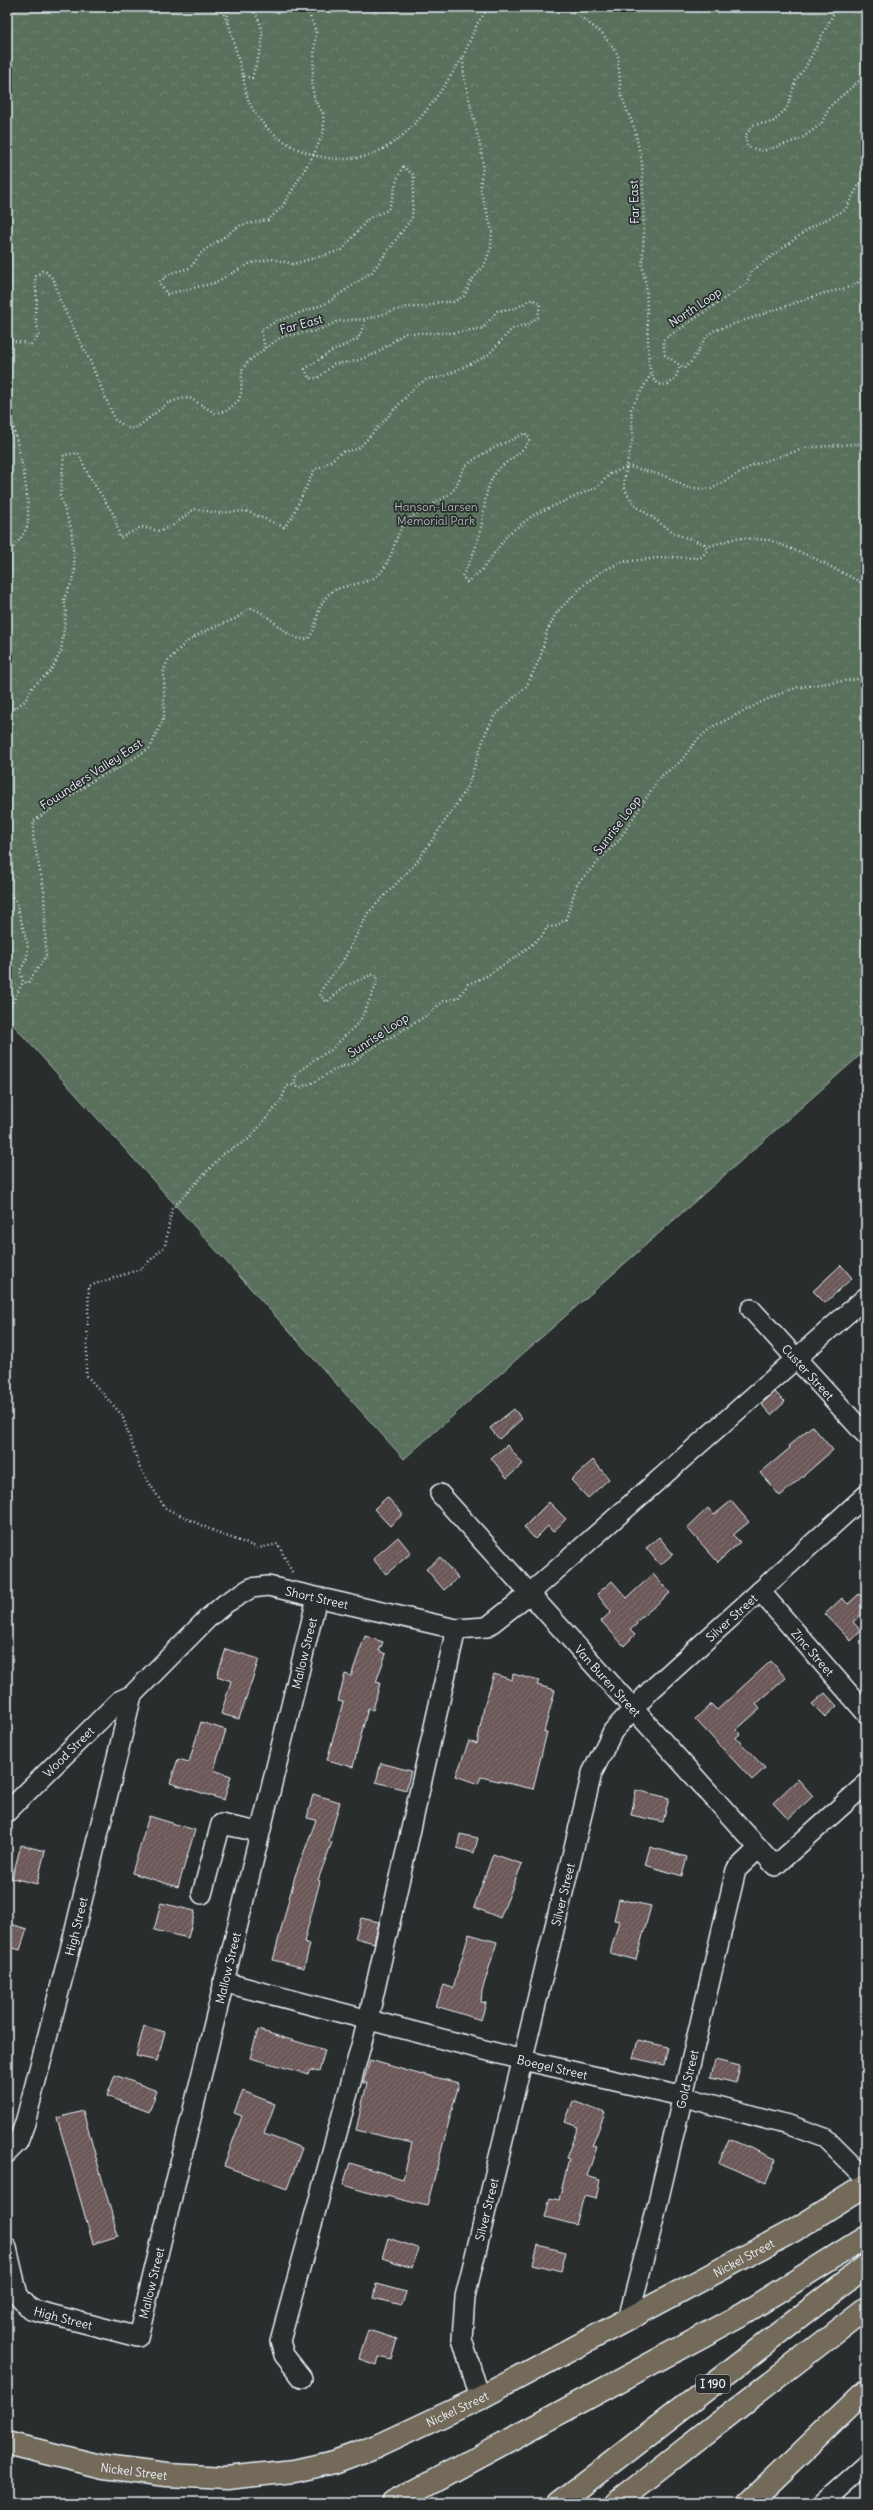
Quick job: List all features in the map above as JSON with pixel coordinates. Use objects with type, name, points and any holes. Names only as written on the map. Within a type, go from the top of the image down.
[{"type":"main road","name":"Nickel Street","points":[[7,2443],[104,2467],[167,2475],[226,2478],[294,2471],[334,2462],[380,2445],[480,2398],[793,2231],[866,2185]]},
{"type":"main road","points":[[393,2503],[741,2315],[866,2236]]},
{"type":"main road","name":"I 190","points":[[559,2503],[866,2266]]},
{"type":"main road","name":"I 190","points":[[616,2503],[866,2308]]},
{"type":"main road","points":[[749,2503],[866,2391]]},
{"type":"street","name":"Short Street","points":[[132,1694],[207,1619],[226,1603],[251,1588],[268,1586],[456,1629],[487,1627],[528,1594],[866,1297]]},
{"type":"street","name":"Custer Street","points":[[751,1309],[866,1435]]},
{"type":"street","name":"Van Buren Street","points":[[440,1494],[528,1594],[775,1866],[866,1784]]},
{"type":"street","name":"Silver Street","points":[[480,2398],[462,2340],[462,2318],[465,2297],[592,1773],[613,1731],[651,1690],[866,1495]]},
{"type":"street","name":"Zinc Street","points":[[760,1591],[866,1713]]},
{"type":"street","name":"Mallow Street","points":[[138,2337],[317,1598]]},
{"type":"street","points":[[302,2378],[284,2355],[280,2341],[368,2020],[456,1629]]},
{"type":"street","name":"Wood Street","points":[[7,1812],[119,1701],[132,1694]]},
{"type":"street","name":"High Street","points":[[7,2153],[18,2142],[25,2123],[74,1938],[132,1694]]},
{"type":"street","points":[[202,1894],[221,1824],[260,1832]]},
{"type":"street","name":"Gold Street","points":[[628,2319],[653,2223],[681,2096],[736,1870],[759,1848]]},
{"type":"street","name":"Boegel Street","points":[[223,1982],[523,2060],[681,2096],[792,2126],[825,2138],[866,2179]]},
{"type":"street","name":"High Street","points":[[7,2248],[18,2295],[30,2308],[138,2337]]},
{"type":"street","points":[[822,2503],[866,2464]]},
{"type":"path","points":[[220,7],[229,26],[251,106],[263,122],[287,143],[314,154],[339,159],[370,155],[382,150],[400,137],[421,114],[463,57]]},
{"type":"path","points":[[228,7],[229,26]]},
{"type":"path","points":[[243,76],[252,78],[264,37],[259,17],[251,7]]},
{"type":"path","points":[[265,348],[261,330],[277,321],[325,304],[372,272],[412,218],[414,175],[403,167],[395,180],[394,194],[388,210],[369,218],[342,250],[293,264],[272,259],[251,264],[214,283],[167,294],[159,282],[170,273],[190,268],[202,252],[241,226],[268,220],[282,207],[314,154],[324,131],[323,113],[315,101],[312,85],[316,31],[306,7]]},
{"type":"path","name":"Far East","points":[[7,340],[31,344],[39,336],[35,313],[37,302],[35,277],[42,271],[46,272],[54,280],[60,301],[90,361],[114,420],[130,429],[139,426],[168,403],[183,398],[190,398],[215,413],[225,412],[238,401],[241,394],[242,370],[249,361],[265,348],[288,335],[316,331],[339,321],[366,318],[407,307],[425,307],[431,303],[459,301],[464,296],[470,280],[484,266],[489,258],[492,230],[481,197],[481,150],[464,77],[463,57],[477,24],[489,7]]},
{"type":"path","name":"Far East","points":[[567,7],[602,33],[618,55],[621,95],[635,130],[642,163],[644,234],[642,265],[646,285],[651,374]]},
{"type":"path","points":[[837,7],[805,68],[796,80],[786,108],[773,122],[753,126],[745,136],[748,147],[763,151],[801,139],[821,124],[830,106],[866,75]]},
{"type":"path","name":"North Loop","points":[[680,365],[665,355],[663,340],[746,284],[752,271],[811,227],[846,210],[866,172]]},
{"type":"path","points":[[706,547],[699,541],[676,534],[631,501],[624,485],[633,436],[631,409],[651,374],[659,384],[668,386],[676,377],[680,365],[684,368],[691,363],[699,352],[703,339],[713,331],[822,294],[854,286],[866,275]]},
{"type":"path","points":[[7,713],[25,701],[33,686],[52,671],[61,651],[66,612],[64,598],[73,580],[75,569],[71,528],[60,496],[64,455],[78,453],[89,476],[114,515],[120,538],[141,528],[160,531],[174,525],[194,509],[218,513],[246,511],[284,527],[291,519],[314,470],[325,465],[342,452],[358,449],[415,387],[427,379],[442,377],[487,356],[512,329],[529,324],[538,317],[540,304],[532,299],[516,308],[497,311],[483,328],[453,333],[424,331],[405,333],[377,353],[356,361],[334,364],[318,378],[309,378],[305,369],[332,351],[358,339],[366,318]]},
{"type":"path","points":[[7,405],[23,469],[28,515],[24,533],[7,557]]},
{"type":"path","name":"Fouunders Valley East","points":[[23,982],[28,983],[46,956],[44,890],[33,837],[34,821],[98,777],[117,769],[150,748],[164,718],[164,670],[167,662],[185,642],[237,618],[249,608],[257,610],[272,619],[289,636],[299,640],[308,639],[314,632],[316,613],[330,594],[365,582],[381,572],[397,536],[406,522],[449,494],[459,484],[464,468],[492,448],[525,433],[530,439],[525,450],[509,460],[494,475],[484,503],[482,522],[471,560],[462,576],[467,582],[482,570],[508,534],[535,514],[597,487],[610,474],[627,466]]},
{"type":"path","points":[[627,466],[665,476],[688,488],[711,489],[753,465],[806,448],[866,443]]},
{"type":"path","name":"Sunrise Loop","points":[[866,585],[845,576],[812,557],[769,540],[737,538],[706,547],[707,551],[700,558],[668,557],[633,560],[612,566],[587,582],[557,612],[547,631],[530,680],[520,694],[495,715],[486,732],[468,785],[456,805],[417,862],[368,913],[343,961],[321,990],[320,996],[327,1002],[340,990],[365,976],[374,974],[378,976],[376,986],[360,1021],[331,1050],[315,1059],[299,1072],[295,1078],[295,1085],[299,1088],[307,1085],[336,1068],[353,1063],[364,1053],[430,1014],[443,1001],[458,998],[468,984],[485,977],[519,955],[542,936],[547,927],[556,926],[566,919],[577,884],[618,841],[660,777],[680,762],[689,749],[712,727],[772,697],[798,687],[866,678]]},
{"type":"path","points":[[7,891],[16,902],[28,946],[27,958],[20,971],[23,982],[7,1013]]},
{"type":"path","points":[[295,1085],[287,1086],[280,1102],[249,1139],[223,1154],[172,1209],[166,1246],[141,1269],[89,1286],[86,1376],[122,1415],[140,1468],[165,1508],[220,1534],[259,1548],[278,1544],[292,1573],[317,1598]]},
{"type":"green space","name":"Hanson-Larsen Memorial Park","points":[[7,7],[866,7],[866,1050],[404,1459],[7,1018]]},
{"type":"building","points":[[841,1265],[852,1278],[825,1303],[813,1291]]},
{"type":"building","points":[[775,1392],[785,1402],[771,1415],[761,1404]]},
{"type":"building","points":[[514,1409],[522,1419],[499,1439],[490,1428]]},
{"type":"building","points":[[812,1426],[833,1450],[780,1496],[760,1473],[790,1448],[788,1446]]},
{"type":"building","points":[[507,1445],[523,1464],[507,1478],[491,1458]]},
{"type":"building","points":[[593,1460],[609,1479],[588,1498],[571,1480]]},
{"type":"building","points":[[387,1497],[403,1514],[390,1526],[374,1509]]},
{"type":"building","points":[[731,1501],[749,1522],[733,1535],[740,1542],[718,1562],[687,1528],[708,1508],[714,1515]]},
{"type":"building","points":[[549,1502],[566,1519],[553,1532],[548,1526],[535,1539],[524,1527]]},
{"type":"building","points":[[398,1537],[411,1553],[386,1574],[373,1559]]},
{"type":"building","points":[[659,1537],[673,1554],[660,1565],[646,1548]]},
{"type":"building","points":[[440,1557],[458,1578],[444,1590],[426,1569]]},
{"type":"building","points":[[653,1574],[670,1593],[636,1622],[637,1624],[630,1630],[635,1635],[624,1646],[601,1621],[611,1612],[597,1594],[612,1581],[627,1598]]},
{"type":"building","points":[[859,1594],[866,1602],[866,1610],[853,1622],[861,1631],[851,1641],[825,1614],[842,1598],[848,1604]]},
{"type":"building","points":[[365,1636],[383,1642],[379,1651],[386,1654],[376,1682],[380,1683],[373,1710],[368,1708],[353,1767],[327,1760],[343,1702],[338,1701],[345,1674],[351,1676]]},
{"type":"building","points":[[226,1649],[259,1659],[239,1719],[221,1714],[231,1681],[217,1676]]},
{"type":"building","points":[[771,1661],[786,1678],[756,1704],[760,1709],[736,1730],[740,1734],[736,1738],[765,1768],[752,1780],[695,1719],[711,1704],[717,1710]]},
{"type":"building","points":[[494,1674],[512,1680],[513,1674],[539,1681],[537,1685],[555,1690],[544,1732],[547,1732],[533,1789],[481,1777],[478,1784],[456,1776],[469,1741],[477,1744],[484,1707]]},
{"type":"building","points":[[825,1693],[837,1706],[825,1717],[812,1704]]},
{"type":"building","points":[[201,1722],[226,1730],[214,1770],[231,1776],[224,1800],[170,1783],[178,1759],[189,1762]]},
{"type":"building","points":[[381,1763],[411,1771],[406,1790],[376,1782]]},
{"type":"building","points":[[798,1779],[813,1796],[788,1819],[773,1803]]},
{"type":"building","points":[[636,1790],[669,1798],[663,1822],[631,1815]]},
{"type":"building","points":[[313,1794],[340,1802],[329,1841],[332,1842],[318,1880],[320,1881],[304,1942],[310,1944],[304,1968],[273,1960],[295,1876],[316,1820],[307,1818]]},
{"type":"building","points":[[149,1816],[195,1830],[178,1887],[132,1873]]},
{"type":"building","points":[[460,1834],[478,1838],[474,1853],[457,1848]]},
{"type":"building","points":[[21,1845],[45,1851],[37,1884],[12,1878]]},
{"type":"building","points":[[650,1847],[687,1857],[682,1876],[645,1865]]},
{"type":"building","points":[[493,1854],[522,1864],[500,1918],[474,1907]]},
{"type":"building","points":[[619,1899],[651,1906],[636,1960],[610,1953],[619,1921],[614,1920]]},
{"type":"building","points":[[161,1903],[195,1911],[188,1938],[154,1930]]},
{"type":"building","points":[[361,1918],[379,1922],[374,1943],[355,1938]]},
{"type":"building","points":[[7,1923],[27,1929],[20,1950],[7,1946]]},
{"type":"building","points":[[469,1934],[497,1942],[482,1991],[481,2002],[486,2003],[481,2020],[436,2006],[444,1985],[453,1988]]},
{"type":"building","points":[[144,2026],[165,2032],[157,2061],[136,2056]]},
{"type":"building","points":[[258,2030],[325,2050],[319,2072],[310,2070],[308,2074],[250,2058]]},
{"type":"building","points":[[638,2040],[668,2047],[664,2065],[633,2058]]},
{"type":"building","points":[[370,2060],[422,2075],[459,2083],[427,2206],[387,2196],[386,2198],[343,2185],[350,2163],[403,2179],[412,2143],[356,2130],[367,2083],[363,2083]]},
{"type":"building","points":[[715,2060],[740,2066],[736,2083],[711,2077]]},
{"type":"building","points":[[115,2075],[157,2091],[149,2112],[107,2096]]},
{"type":"building","points":[[243,2091],[275,2104],[264,2134],[302,2148],[287,2189],[224,2166],[242,2116],[234,2113]]},
{"type":"building","points":[[573,2101],[605,2113],[592,2146],[597,2147],[587,2176],[600,2180],[596,2199],[584,2196],[576,2225],[545,2217],[550,2198],[559,2200],[569,2159],[566,2158],[578,2127],[565,2122]]},
{"type":"building","points":[[83,2111],[118,2236],[93,2244],[57,2118]]},
{"type":"building","points":[[729,2139],[776,2159],[766,2183],[719,2163]]},
{"type":"building","points":[[388,2238],[418,2248],[412,2268],[382,2258]]},
{"type":"building","points":[[538,2245],[566,2252],[561,2271],[533,2264]]},
{"type":"building","points":[[376,2284],[406,2292],[402,2305],[373,2298]]},
{"type":"building","points":[[368,2330],[397,2339],[391,2360],[379,2357],[377,2365],[359,2359]]}]
